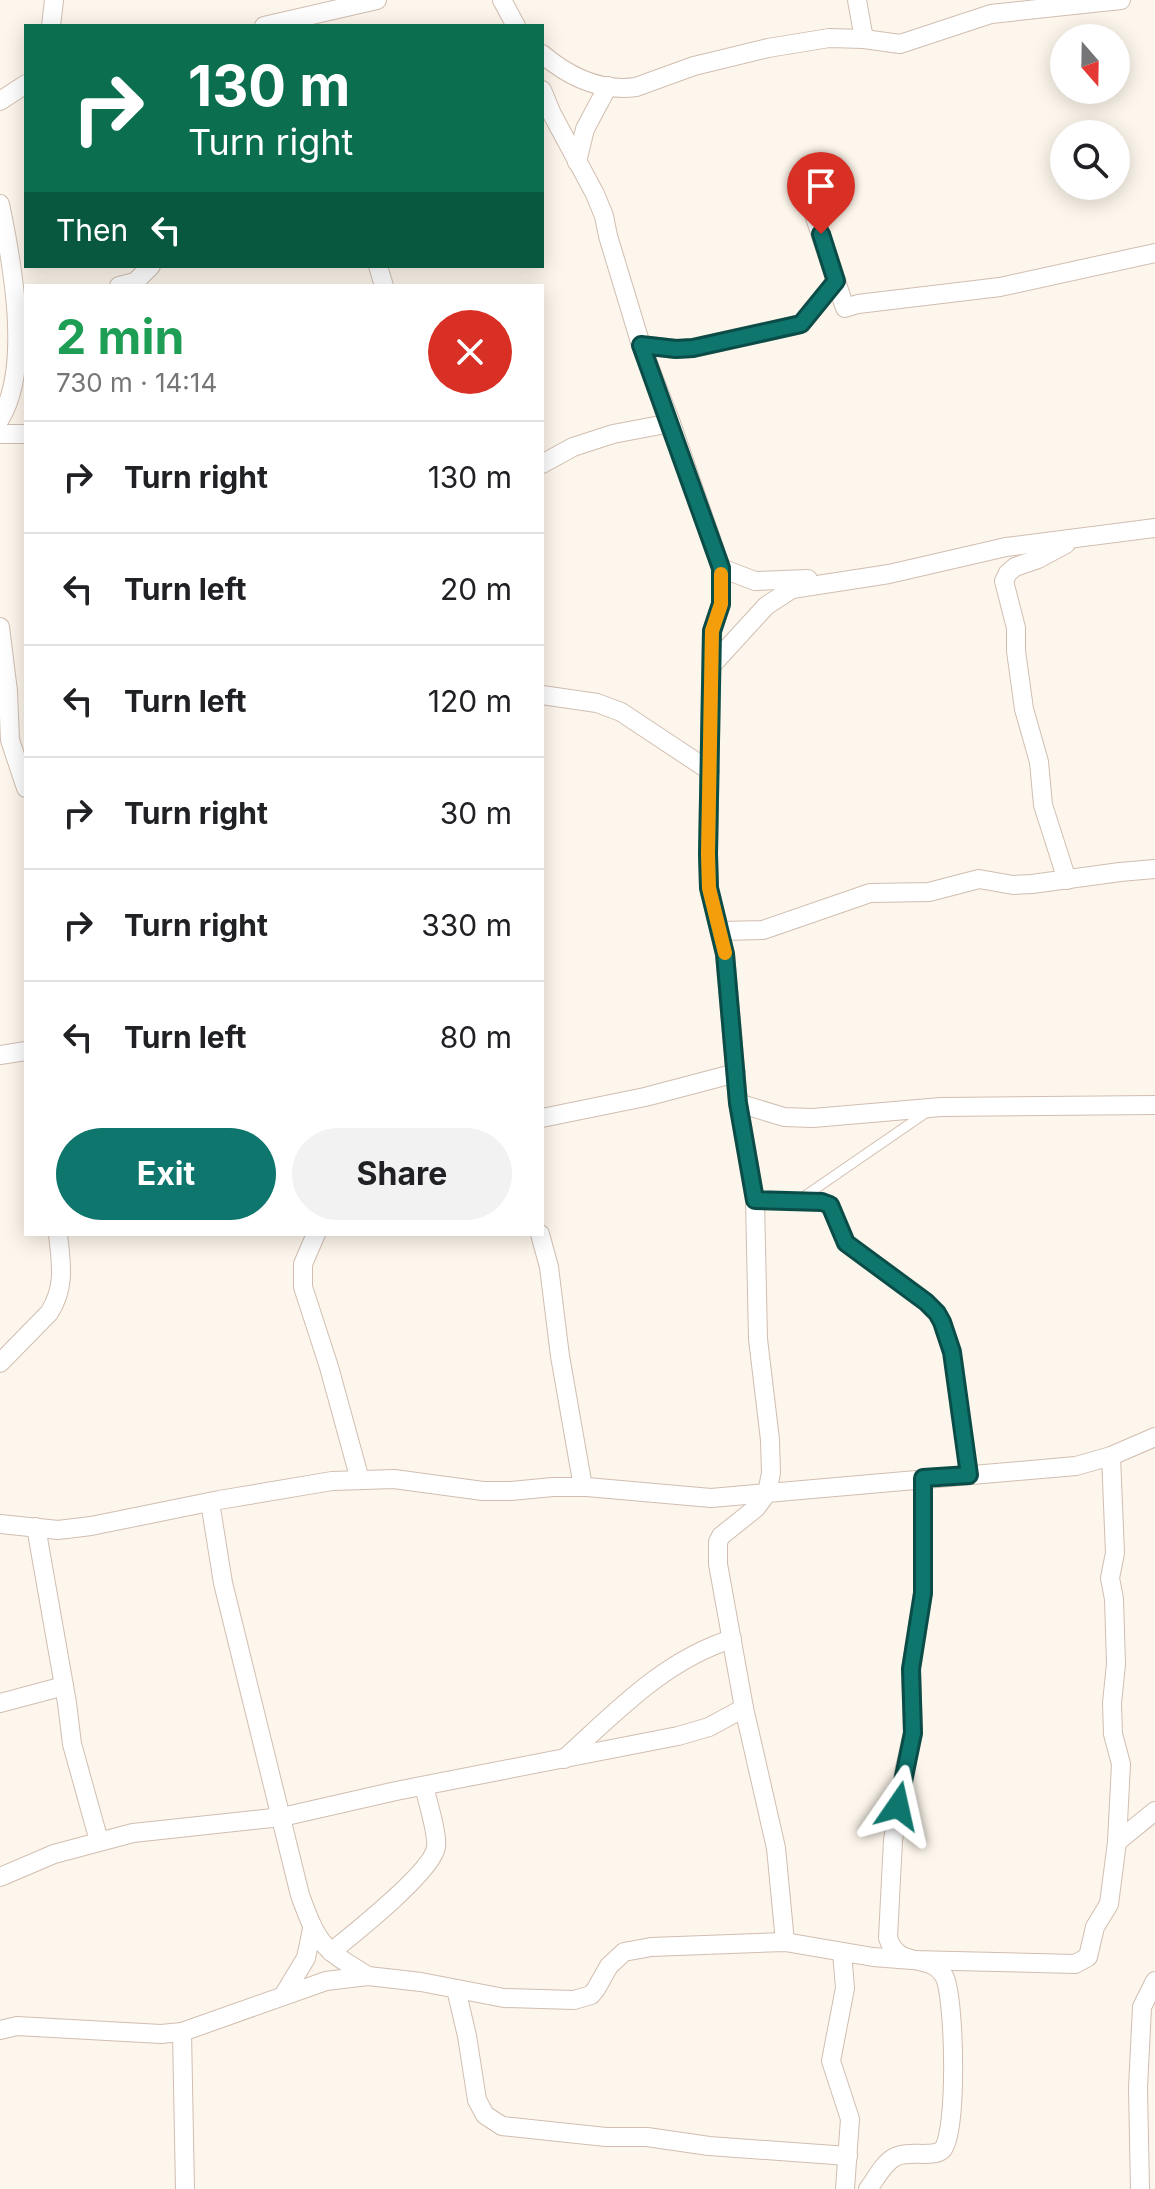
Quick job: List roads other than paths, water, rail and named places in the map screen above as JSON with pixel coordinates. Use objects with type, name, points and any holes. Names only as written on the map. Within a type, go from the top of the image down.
[{"type":"street","points":[[51,24],[54,0]]},
{"type":"street","points":[[273,24],[377,0]]},
{"type":"street","points":[[857,0],[864,39]]},
{"type":"street","points":[[544,56],[585,82],[626,88],[698,65],[768,48],[829,38],[900,44],[991,14],[1121,0]]},
{"type":"street","points":[[503,1],[515,24]]},
{"type":"street","points":[[0,101],[24,85]]},
{"type":"street","points":[[577,162],[585,129],[608,86]]},
{"type":"street","points":[[544,95],[604,216],[641,345],[721,568],[721,604],[712,631],[709,888],[725,954],[738,1103],[755,1200],[758,1339],[771,1473],[767,1493],[756,1508],[718,1542],[718,1564],[744,1708],[776,1848],[785,1942]]},
{"type":"street","points":[[805,187],[845,308],[1000,287],[1155,253]]},
{"type":"street","points":[[0,204],[22,308],[13,389],[2,414]]},
{"type":"street","points":[[127,284],[135,282],[149,268]]},
{"type":"street","points":[[641,345],[693,348],[801,324],[836,281]]},
{"type":"street","points":[[544,463],[573,447],[613,434],[671,423]]},
{"type":"street","points":[[0,434],[24,434]]},
{"type":"street","points":[[713,664],[766,606],[792,589],[889,574],[1006,547],[1155,528]]},
{"type":"street","points":[[1067,880],[1043,805],[1039,762],[1024,709],[1016,628],[1004,581],[1015,567],[1038,559],[1076,538]]},
{"type":"street","points":[[721,568],[755,581],[915,568]]},
{"type":"street","points":[[0,627],[12,741],[24,781]]},
{"type":"street","points":[[544,695],[597,703],[621,712],[710,771]]},
{"type":"street","points":[[721,931],[763,930],[870,893],[929,892],[979,879],[1013,885],[1155,869]]},
{"type":"street","points":[[0,1055],[24,1051]]},
{"type":"street","points":[[544,1118],[645,1097],[736,1073]]},
{"type":"street","points":[[738,1103],[784,1117],[813,1118],[933,1108],[1155,1105]]},
{"type":"street","points":[[0,1363],[54,1305],[62,1280],[58,1236]]},
{"type":"street","points":[[315,1236],[303,1264],[303,1287],[360,1480]]},
{"type":"street","points":[[541,1236],[549,1267],[560,1356],[583,1487]]},
{"type":"street","points":[[0,1524],[58,1530],[91,1526],[332,1481],[404,1480],[483,1491],[583,1487],[711,1498],[1076,1466],[1111,1456],[1155,1437]]},
{"type":"street","points":[[0,2030],[17,2026],[161,2034],[182,2032],[326,1981],[368,1976],[504,1998],[574,2000],[591,1995],[609,1966],[624,1952],[636,1948],[785,1942],[912,1960],[1082,1962],[1091,1953],[1095,1927],[1109,1904],[1117,1842],[1121,1764],[1113,1734],[1116,1664],[1114,1599],[1110,1578],[1115,1553],[1111,1456]]},
{"type":"street","points":[[868,2189],[892,2158],[907,2153],[939,2152],[949,2139],[953,2035],[947,1983],[935,1965],[897,1954],[888,1938],[895,1829],[913,1733],[911,1669],[923,1593],[923,1478]]},
{"type":"street","points":[[210,1502],[223,1583],[293,1870],[312,1929],[331,1952],[368,1976]]},
{"type":"street","points":[[36,1527],[72,1744],[99,1841]]},
{"type":"street","points":[[564,1759],[648,1683],[714,1645],[732,1639]]},
{"type":"street","points":[[0,1703],[64,1686]]},
{"type":"street","points":[[0,1877],[54,1854],[133,1833],[282,1817],[678,1736],[709,1727],[744,1708]]},
{"type":"street","points":[[331,1952],[376,1916],[433,1855],[436,1844],[424,1786]]},
{"type":"street","points":[[1117,1842],[1155,1811]]},
{"type":"street","points":[[283,1996],[306,1958],[312,1929]]},
{"type":"street","points":[[842,1952],[845,1988],[831,2061],[850,2119],[845,2189]]},
{"type":"street","points":[[1140,2189],[1138,2088],[1142,2007],[1155,1981]]},
{"type":"street","points":[[456,1989],[477,2100],[485,2115],[502,2126],[848,2156]]},
{"type":"street","points":[[182,2032],[185,2189]]},
{"type":"lane","points":[[799,1200],[933,1108]]},
{"type":"lane","points":[[755,1200],[799,1200],[830,1205],[846,1243],[937,1313],[952,1352],[969,1475]]}]
